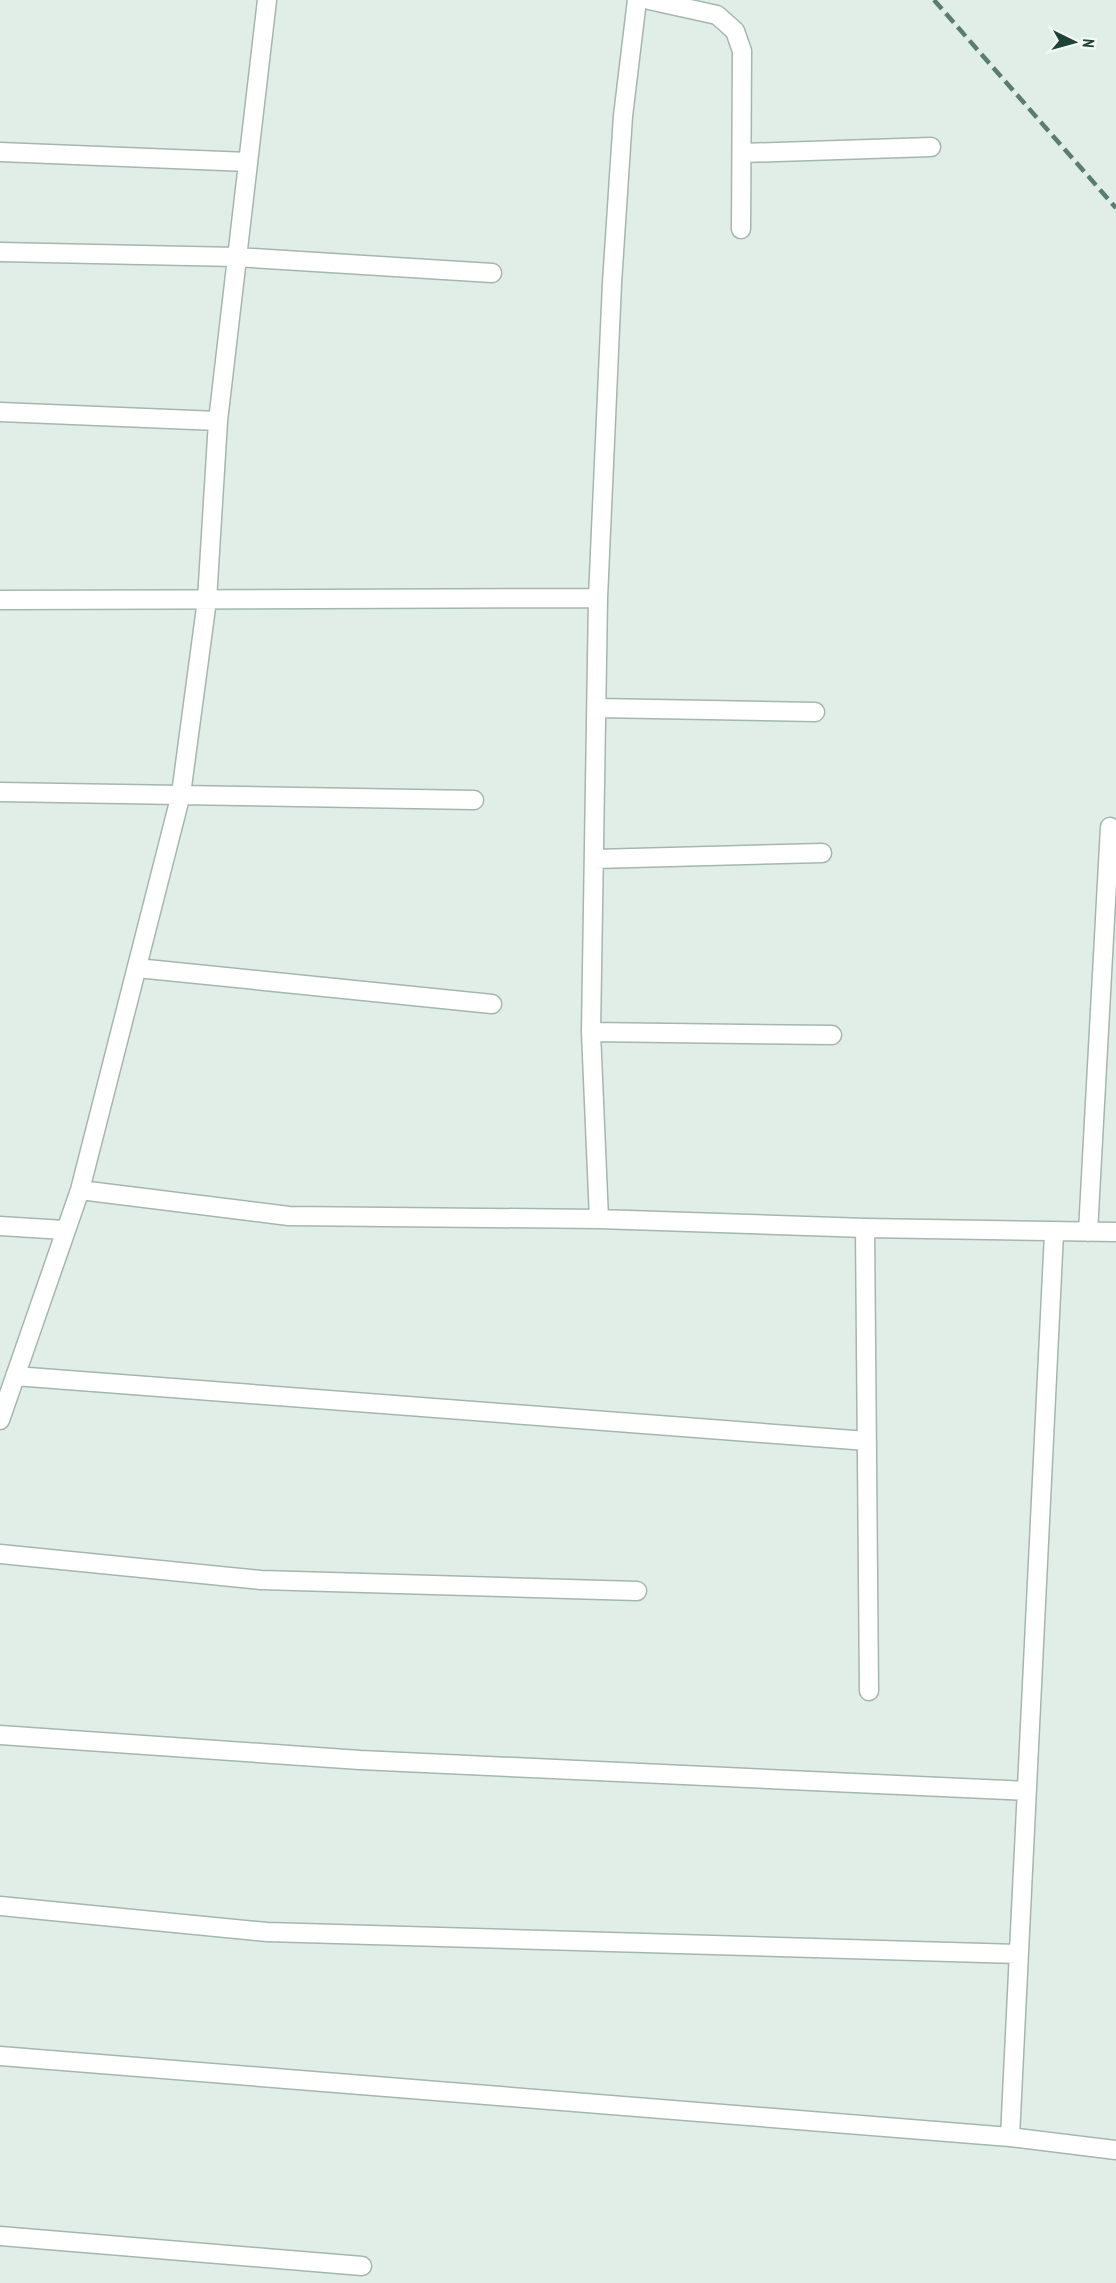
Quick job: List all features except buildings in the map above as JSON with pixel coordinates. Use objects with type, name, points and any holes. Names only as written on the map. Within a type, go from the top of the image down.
[{"type":"street","points":[[2,1409],[80,1190],[181,794],[207,600],[218,421],[267,0]]},
{"type":"street","points":[[599,1219],[591,1032],[598,598],[622,116],[637,0]]},
{"type":"street","points":[[649,0],[717,15],[735,31],[742,51],[741,229]]},
{"type":"street","points":[[743,153],[932,147]]},
{"type":"street","points":[[0,152],[248,162]]},
{"type":"street","points":[[0,252],[236,257],[492,273]]},
{"type":"street","points":[[0,412],[218,421]]},
{"type":"street","points":[[0,600],[598,598]]},
{"type":"street","points":[[597,708],[815,712]]},
{"type":"street","points":[[0,792],[474,800]]},
{"type":"street","points":[[1088,1232],[1110,827]]},
{"type":"street","points":[[595,859],[822,853]]},
{"type":"street","points":[[137,968],[492,1004]]},
{"type":"street","points":[[591,1032],[832,1035]]},
{"type":"street","points":[[80,1190],[289,1215],[599,1219],[1054,1233],[1116,1232]]},
{"type":"street","points":[[0,1226],[64,1230]]},
{"type":"street","points":[[865,1228],[869,1690]]},
{"type":"street","points":[[1010,2137],[1054,1233]]},
{"type":"street","points":[[15,1376],[867,1441]]},
{"type":"street","points":[[0,1554],[261,1580],[637,1591]]},
{"type":"street","points":[[0,1735],[360,1760],[1027,1791]]},
{"type":"street","points":[[0,1906],[267,1932],[1019,1954]]},
{"type":"street","points":[[0,2056],[1010,2137],[1116,2150]]},
{"type":"street","points":[[0,2236],[362,2266]]},
{"type":"railway","points":[[934,0],[1116,208]]}]
